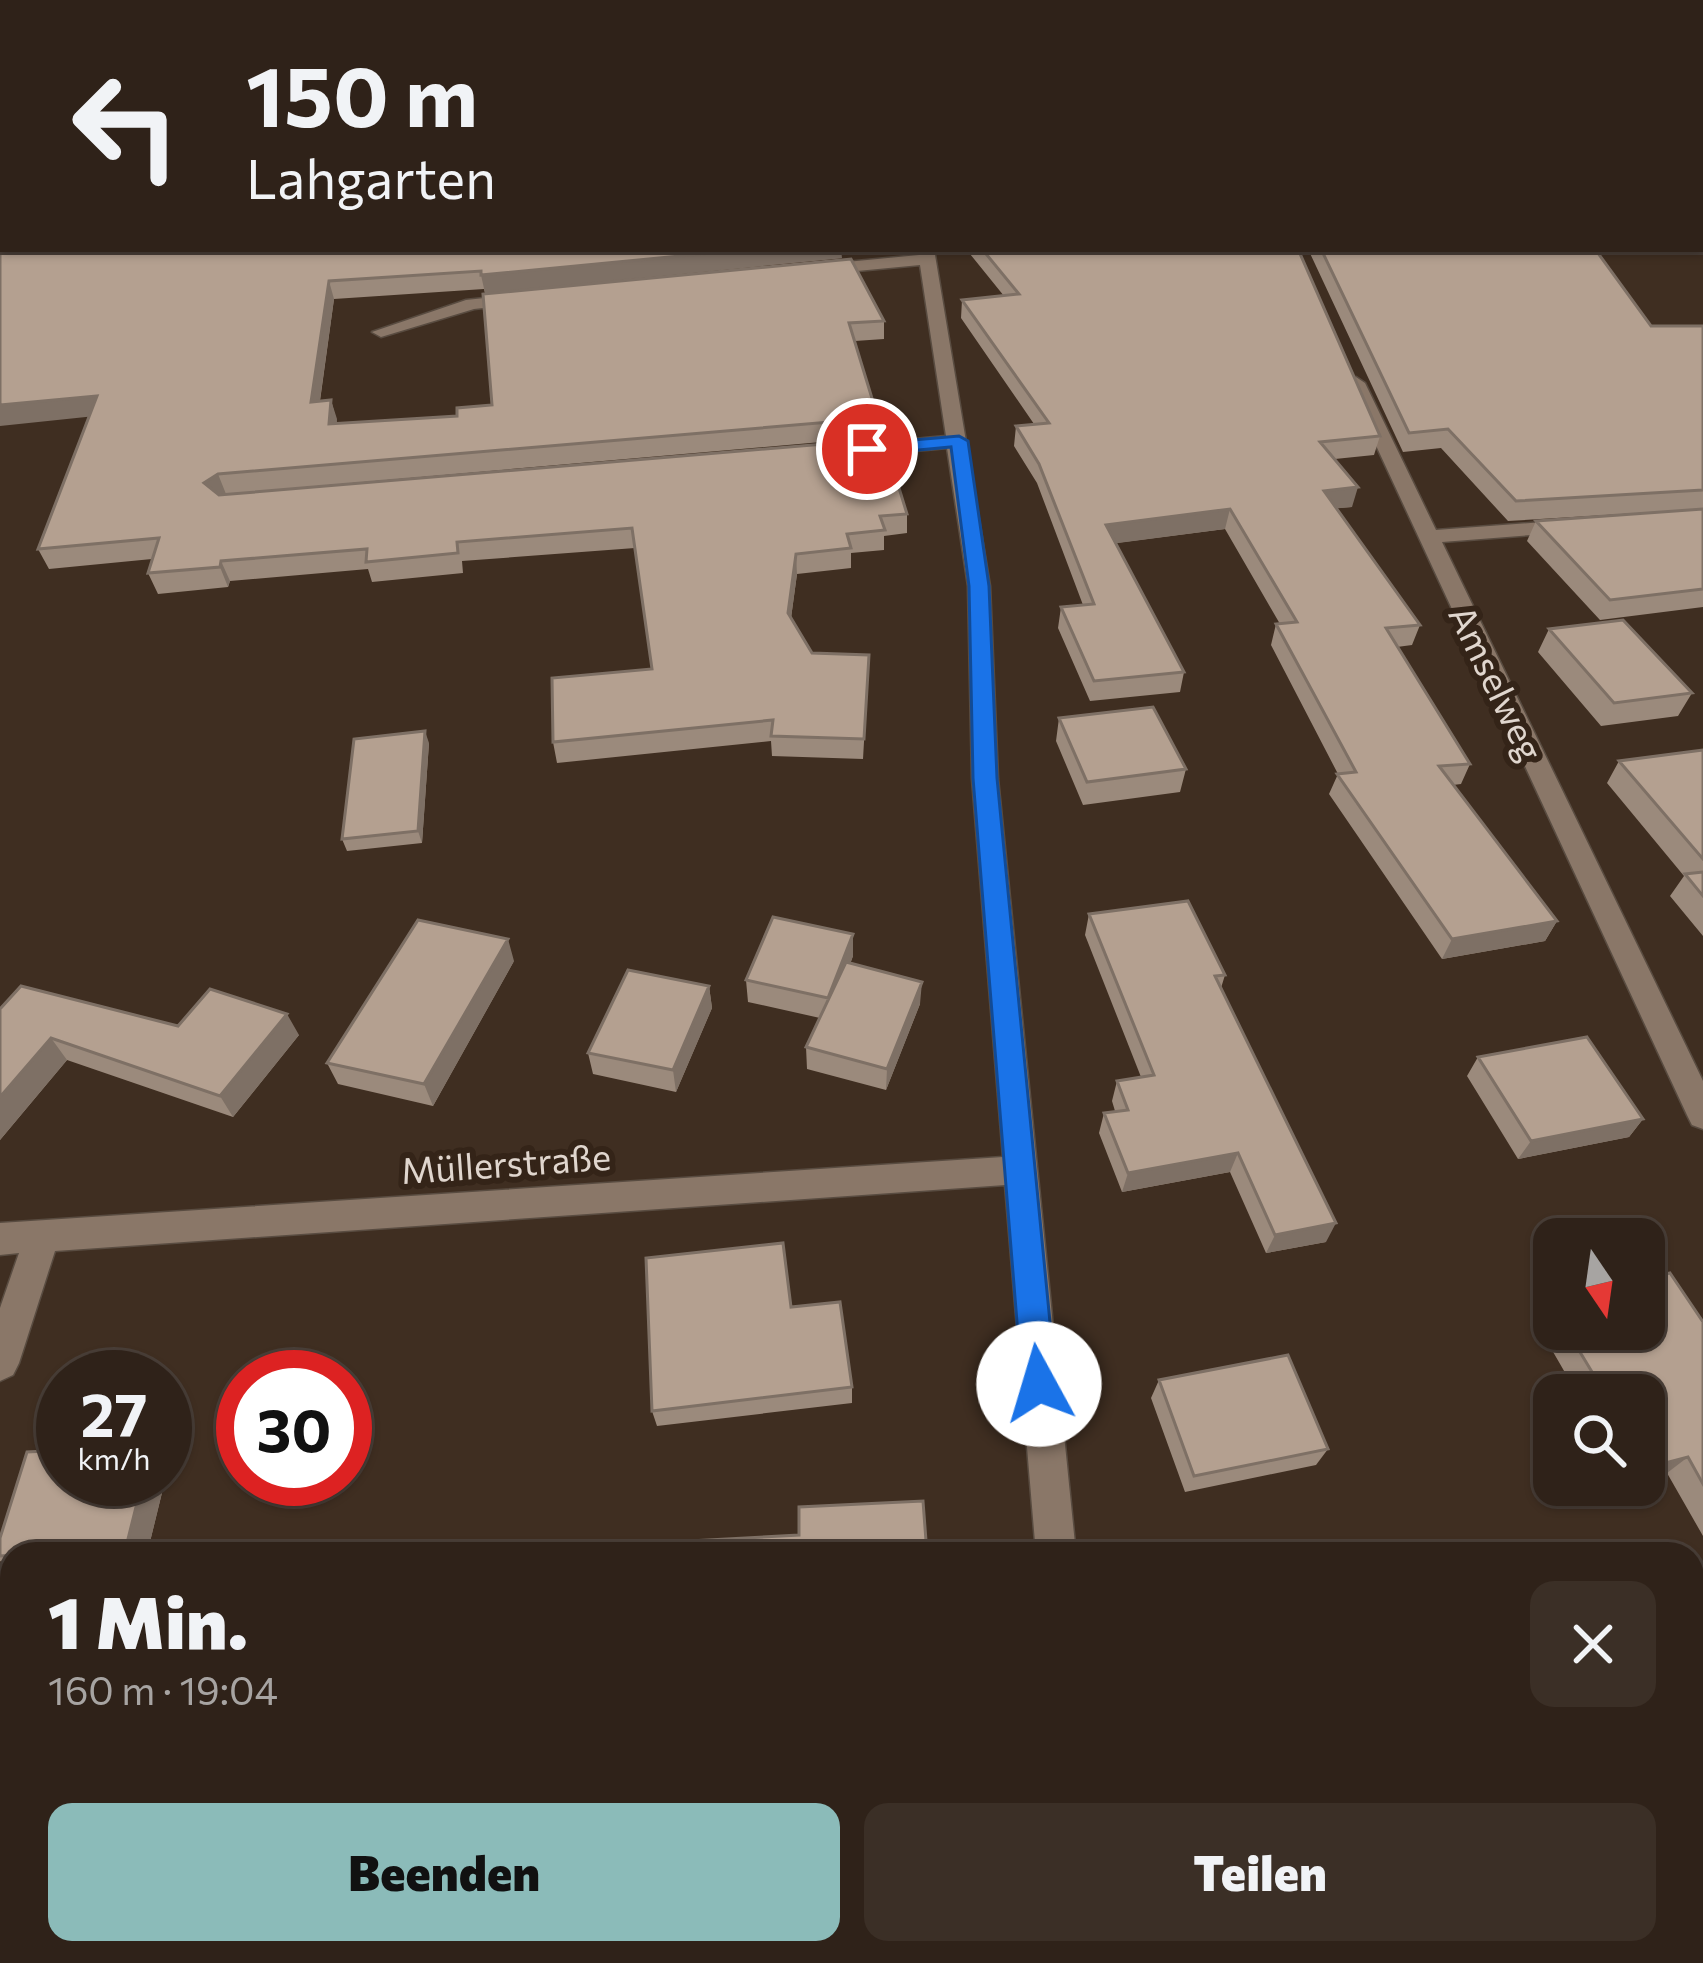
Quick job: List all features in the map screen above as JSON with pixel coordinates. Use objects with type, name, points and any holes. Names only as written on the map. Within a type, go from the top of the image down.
[{"type":"street","points":[[791,273],[927,254],[979,586],[985,778],[1055,1542]]},
{"type":"street","points":[[381,332],[472,304],[540,298]]},
{"type":"street","name":"Amselweg","points":[[1342,352],[1703,1115]]},
{"type":"street","points":[[817,454],[959,441]]},
{"type":"street","points":[[1426,537],[1586,524]]},
{"type":"street","name":"Müllerstraße","points":[[0,1239],[1018,1171]]},
{"type":"street","points":[[0,1363],[44,1233]]},
{"type":"building","points":[[0,252],[722,252],[481,275],[481,271],[329,281],[311,402],[331,400],[329,424],[457,416],[457,408],[492,405],[483,294],[851,259],[884,321],[849,323],[878,418],[218,474],[204,483],[219,495],[884,439],[907,514],[880,516],[885,530],[847,534],[851,548],[796,554],[788,613],[812,653],[869,655],[864,739],[771,736],[773,720],[553,742],[552,678],[652,669],[632,528],[457,542],[458,553],[366,562],[367,549],[221,561],[220,567],[148,573],[159,538],[38,549],[97,396],[0,405]]},
{"type":"building","points":[[984,252],[1299,252],[1380,436],[1320,442],[1358,487],[1324,491],[1420,625],[1386,628],[1470,764],[1439,766],[1557,921],[1452,939],[1337,774],[1356,772],[1276,624],[1297,622],[1230,509],[1106,525],[1184,672],[1094,681],[1061,607],[1094,604],[1039,464],[1016,426],[1049,423],[962,300],[1019,294]]},
{"type":"building","points":[[1322,252],[1597,252],[1651,326],[1703,326],[1703,490],[1516,501],[1448,429],[1409,433]]},
{"type":"building","points":[[1703,509],[1703,589],[1610,600],[1536,521]]},
{"type":"building","points":[[1623,620],[1692,693],[1614,703],[1549,629]]},
{"type":"building","points":[[1153,707],[1186,769],[1087,782],[1059,718]]},
{"type":"building","points":[[425,731],[418,831],[342,839],[354,739]]},
{"type":"building","points":[[1703,750],[1703,859],[1619,761]]},
{"type":"building","points":[[1703,872],[1703,896],[1685,874]]},
{"type":"building","points":[[1188,901],[1225,975],[1215,976],[1336,1223],[1275,1235],[1238,1153],[1128,1173],[1104,1113],[1128,1110],[1117,1081],[1154,1075],[1089,914]]},
{"type":"building","points":[[773,917],[853,934],[828,998],[746,980]]},
{"type":"building","points":[[418,920],[508,939],[424,1084],[327,1063]]},
{"type":"building","points":[[846,962],[922,982],[887,1069],[806,1047]]},
{"type":"building","points":[[628,970],[709,986],[673,1070],[588,1053]]},
{"type":"building","points":[[21,986],[178,1026],[210,989],[287,1014],[220,1096],[51,1038],[0,1097],[0,1009]]},
{"type":"building","points":[[1587,1037],[1643,1119],[1531,1141],[1478,1057]]},
{"type":"building","points":[[783,1243],[791,1307],[840,1302],[852,1387],[652,1411],[646,1258]]},
{"type":"building","points":[[1670,1273],[1703,1322],[1703,1484],[1688,1457],[1665,1463],[1665,1374],[1593,1374],[1579,1350],[1665,1350],[1665,1274]]},
{"type":"building","points":[[1288,1355],[1328,1449],[1194,1476],[1159,1380]]},
{"type":"building","points":[[27,1452],[36,1452],[36,1506],[136,1506],[127,1542],[0,1542]]},
{"type":"building","points":[[923,1501],[926,1542],[672,1542],[799,1535],[799,1507]]},
{"type":"route","points":[[867,449],[959,441],[979,586],[985,778],[1039,1384]]}]
